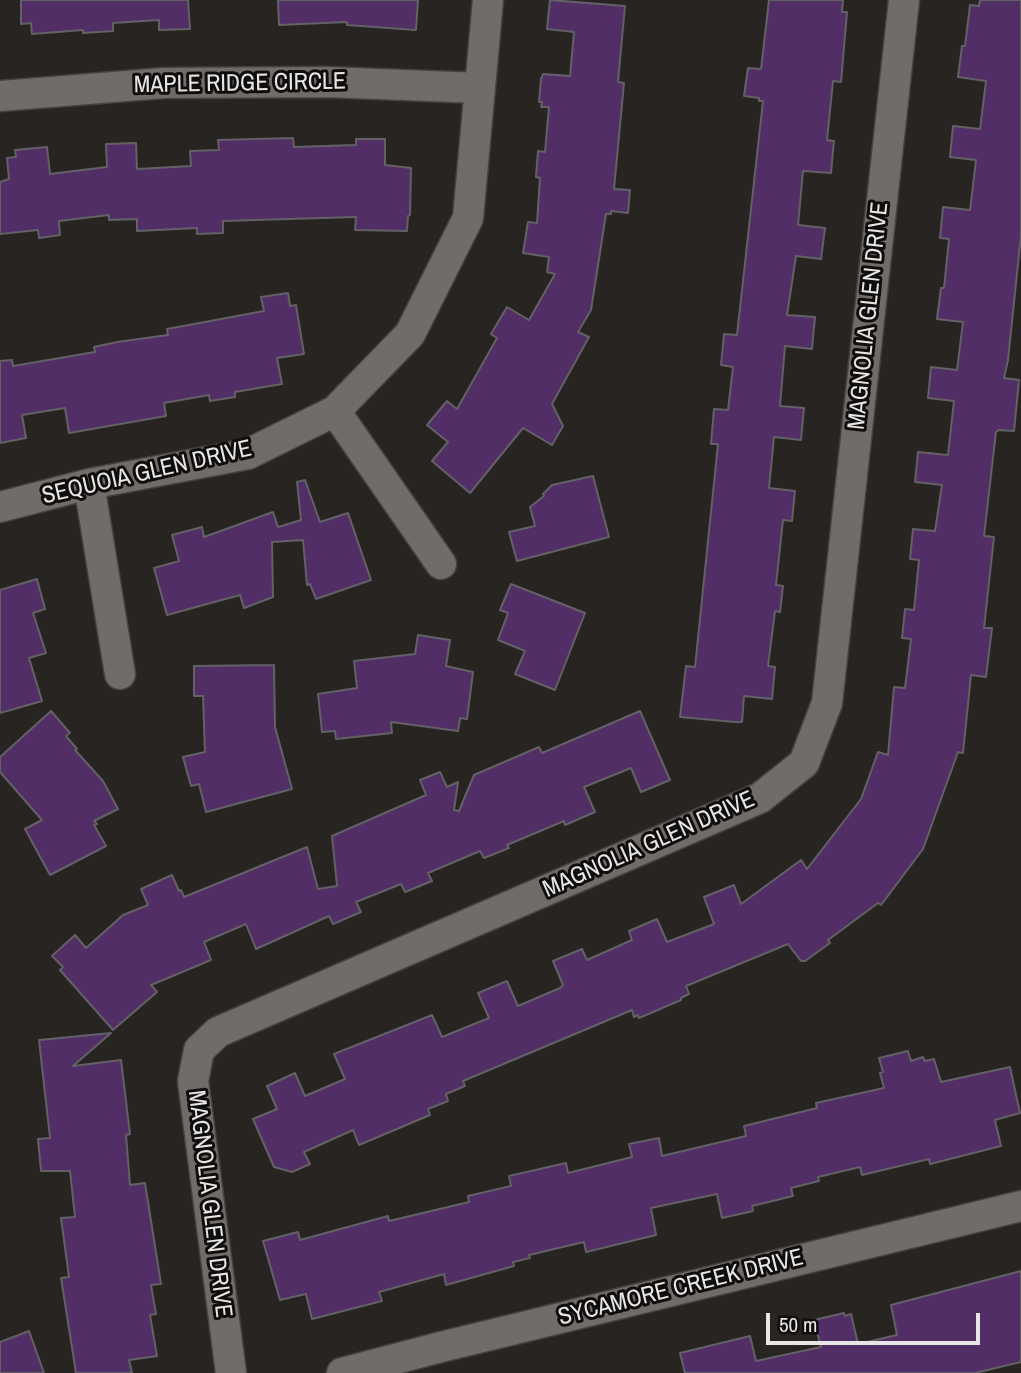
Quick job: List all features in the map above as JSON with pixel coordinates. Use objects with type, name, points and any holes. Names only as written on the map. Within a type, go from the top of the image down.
[{"type":"street","name":"SEQUOIA GLEN DRIVE","points":[[0,506],[89,484],[248,454],[335,411],[410,334],[468,218],[488,0]]},
{"type":"street","name":"MAGNOLIA GLEN DRIVE","points":[[231,1373],[193,1081],[200,1050],[218,1032],[760,798],[804,763],[827,703],[904,0]]},
{"type":"street","name":"MAPLE RIDGE CIRCLE","points":[[0,96],[164,83],[327,82],[480,88]]},
{"type":"street","points":[[335,411],[441,564]]},
{"type":"street","points":[[89,484],[120,674]]},
{"type":"street","name":"SYCAMORE CREEK DRIVE","points":[[342,1373],[1021,1206]]},
{"type":"building","points":[[21,0],[188,0],[190,29],[159,30],[159,20],[113,23],[113,31],[83,33],[83,30],[32,34],[31,23],[21,24]]},
{"type":"building","points":[[278,0],[418,0],[416,30],[347,25],[347,22],[279,25]]},
{"type":"building","points":[[550,0],[625,6],[618,82],[624,83],[614,189],[630,190],[628,213],[611,211],[611,214],[606,214],[591,310],[578,332],[589,337],[552,404],[563,426],[552,445],[523,428],[470,493],[432,461],[448,442],[427,425],[447,401],[457,409],[497,338],[491,334],[507,307],[529,320],[555,274],[547,272],[549,257],[523,253],[528,222],[537,223],[540,178],[536,177],[538,151],[545,152],[549,107],[541,107],[542,102],[539,102],[541,79],[543,74],[570,76],[574,32],[547,29]]},
{"type":"building","points":[[769,0],[843,0],[842,12],[847,12],[841,82],[833,81],[827,140],[834,141],[831,173],[803,171],[798,225],[825,228],[821,259],[796,256],[787,315],[815,317],[812,349],[785,346],[780,406],[804,408],[801,440],[774,437],[769,488],[795,491],[792,521],[783,520],[776,585],[783,586],[780,612],[775,611],[768,666],[775,667],[772,699],[744,696],[742,722],[735,722],[680,717],[686,666],[695,667],[718,444],[711,444],[714,409],[728,410],[733,367],[721,365],[724,334],[737,335],[763,101],[744,96],[748,68],[761,69]]},
{"type":"building","points":[[980,0],[1021,0],[1021,235],[1004,378],[1019,380],[1014,431],[996,432],[984,536],[994,537],[984,628],[992,628],[986,677],[971,675],[963,753],[958,752],[923,849],[881,905],[878,903],[828,940],[830,943],[805,961],[801,961],[788,944],[686,986],[689,994],[681,1000],[639,1018],[638,1015],[634,1017],[632,1010],[463,1081],[465,1086],[446,1094],[448,1101],[428,1109],[430,1115],[359,1145],[353,1130],[304,1152],[310,1164],[292,1172],[274,1167],[253,1119],[277,1109],[267,1086],[295,1073],[305,1096],[345,1079],[334,1054],[432,1015],[442,1037],[489,1018],[478,993],[507,981],[518,1006],[563,985],[553,961],[582,949],[587,960],[632,940],[629,931],[657,919],[667,942],[714,924],[704,897],[734,885],[741,904],[801,860],[807,869],[861,799],[878,752],[888,755],[894,687],[905,688],[911,639],[902,638],[905,609],[914,610],[919,560],[910,559],[913,529],[935,531],[942,485],[915,482],[918,452],[948,455],[954,401],[928,398],[931,367],[957,370],[963,322],[937,319],[941,288],[944,288],[949,239],[940,238],[943,207],[970,210],[976,160],[950,157],[953,126],[980,129],[986,81],[958,77],[970,5],[979,6]]},
{"type":"building","points":[[293,138],[294,147],[356,145],[356,139],[385,139],[385,165],[411,168],[407,231],[355,230],[356,217],[223,221],[223,233],[197,234],[197,228],[137,231],[137,219],[109,220],[109,215],[59,221],[60,235],[39,238],[38,230],[0,234],[0,182],[9,179],[7,158],[16,157],[15,150],[47,147],[50,174],[107,167],[106,144],[136,143],[137,169],[191,166],[190,151],[219,150],[218,140]]},
{"type":"building","points":[[288,293],[290,306],[296,305],[304,354],[277,358],[282,384],[235,392],[235,397],[210,401],[209,395],[164,403],[166,416],[69,433],[65,408],[22,415],[26,438],[0,443],[0,361],[12,360],[13,366],[95,352],[94,347],[117,342],[168,335],[167,329],[264,311],[261,297]]},
{"type":"building","points":[[593,476],[609,537],[517,561],[509,532],[535,526],[530,507],[544,496],[552,485]]},
{"type":"building","points":[[305,480],[320,522],[348,513],[371,580],[316,599],[310,584],[307,585],[303,540],[272,542],[273,597],[244,608],[240,595],[167,615],[154,568],[179,561],[172,535],[202,527],[204,537],[273,512],[278,527],[301,520],[297,482]]},
{"type":"building","points":[[37,579],[45,609],[33,613],[46,653],[29,658],[42,701],[0,713],[0,590]]},
{"type":"building","points":[[511,584],[585,613],[555,690],[515,674],[525,651],[498,640],[508,613],[500,610]]},
{"type":"building","points":[[418,635],[450,640],[446,666],[473,672],[467,719],[460,718],[458,731],[391,722],[392,733],[336,739],[335,731],[322,732],[318,694],[357,688],[354,661],[415,654]]},
{"type":"building","points":[[274,665],[275,727],[292,789],[206,812],[199,784],[191,786],[183,757],[205,752],[203,696],[194,696],[194,666]]},
{"type":"building","points":[[51,711],[70,733],[66,736],[77,749],[75,750],[103,781],[118,809],[94,821],[106,846],[50,875],[25,829],[42,820],[0,772],[0,757]]},
{"type":"building","points":[[640,711],[670,780],[641,792],[631,768],[584,787],[595,812],[565,825],[564,821],[507,845],[509,848],[484,858],[480,851],[428,873],[432,881],[405,892],[401,884],[356,902],[361,912],[333,924],[329,916],[256,949],[246,924],[204,942],[211,960],[151,985],[157,992],[113,1030],[60,970],[63,967],[52,956],[75,935],[86,948],[123,915],[148,905],[141,889],[172,875],[184,897],[307,847],[318,889],[337,886],[332,836],[426,795],[420,780],[440,772],[447,787],[458,782],[454,810],[459,811],[474,775],[539,747],[542,753]]},
{"type":"building","points":[[111,1033],[73,1066],[121,1060],[130,1134],[126,1135],[130,1185],[145,1183],[161,1284],[151,1285],[156,1314],[150,1315],[157,1356],[129,1360],[132,1373],[76,1373],[61,1278],[69,1277],[61,1218],[75,1217],[70,1171],[41,1171],[38,1139],[50,1138],[39,1040]]},
{"type":"building","points":[[908,1051],[911,1061],[923,1057],[925,1061],[934,1059],[941,1082],[1010,1067],[1020,1113],[995,1120],[1001,1146],[930,1164],[929,1159],[862,1175],[860,1167],[818,1177],[819,1181],[791,1188],[793,1196],[752,1206],[753,1211],[722,1218],[717,1194],[651,1208],[656,1235],[586,1252],[584,1242],[529,1255],[530,1258],[513,1262],[514,1266],[446,1285],[444,1274],[379,1292],[382,1301],[312,1319],[306,1294],[280,1300],[263,1241],[298,1232],[300,1240],[388,1216],[389,1221],[469,1202],[468,1196],[511,1186],[509,1176],[566,1163],[568,1173],[632,1157],[629,1144],[659,1138],[662,1156],[746,1136],[744,1126],[817,1108],[816,1103],[884,1088],[879,1058]]},
{"type":"building","points":[[1021,1271],[1021,1362],[975,1373],[685,1373],[680,1353],[750,1336],[756,1361],[821,1347],[814,1320],[844,1313],[845,1316],[851,1314],[858,1344],[897,1335],[891,1305]]},
{"type":"building","points":[[29,1331],[44,1373],[0,1373],[0,1342]]}]
